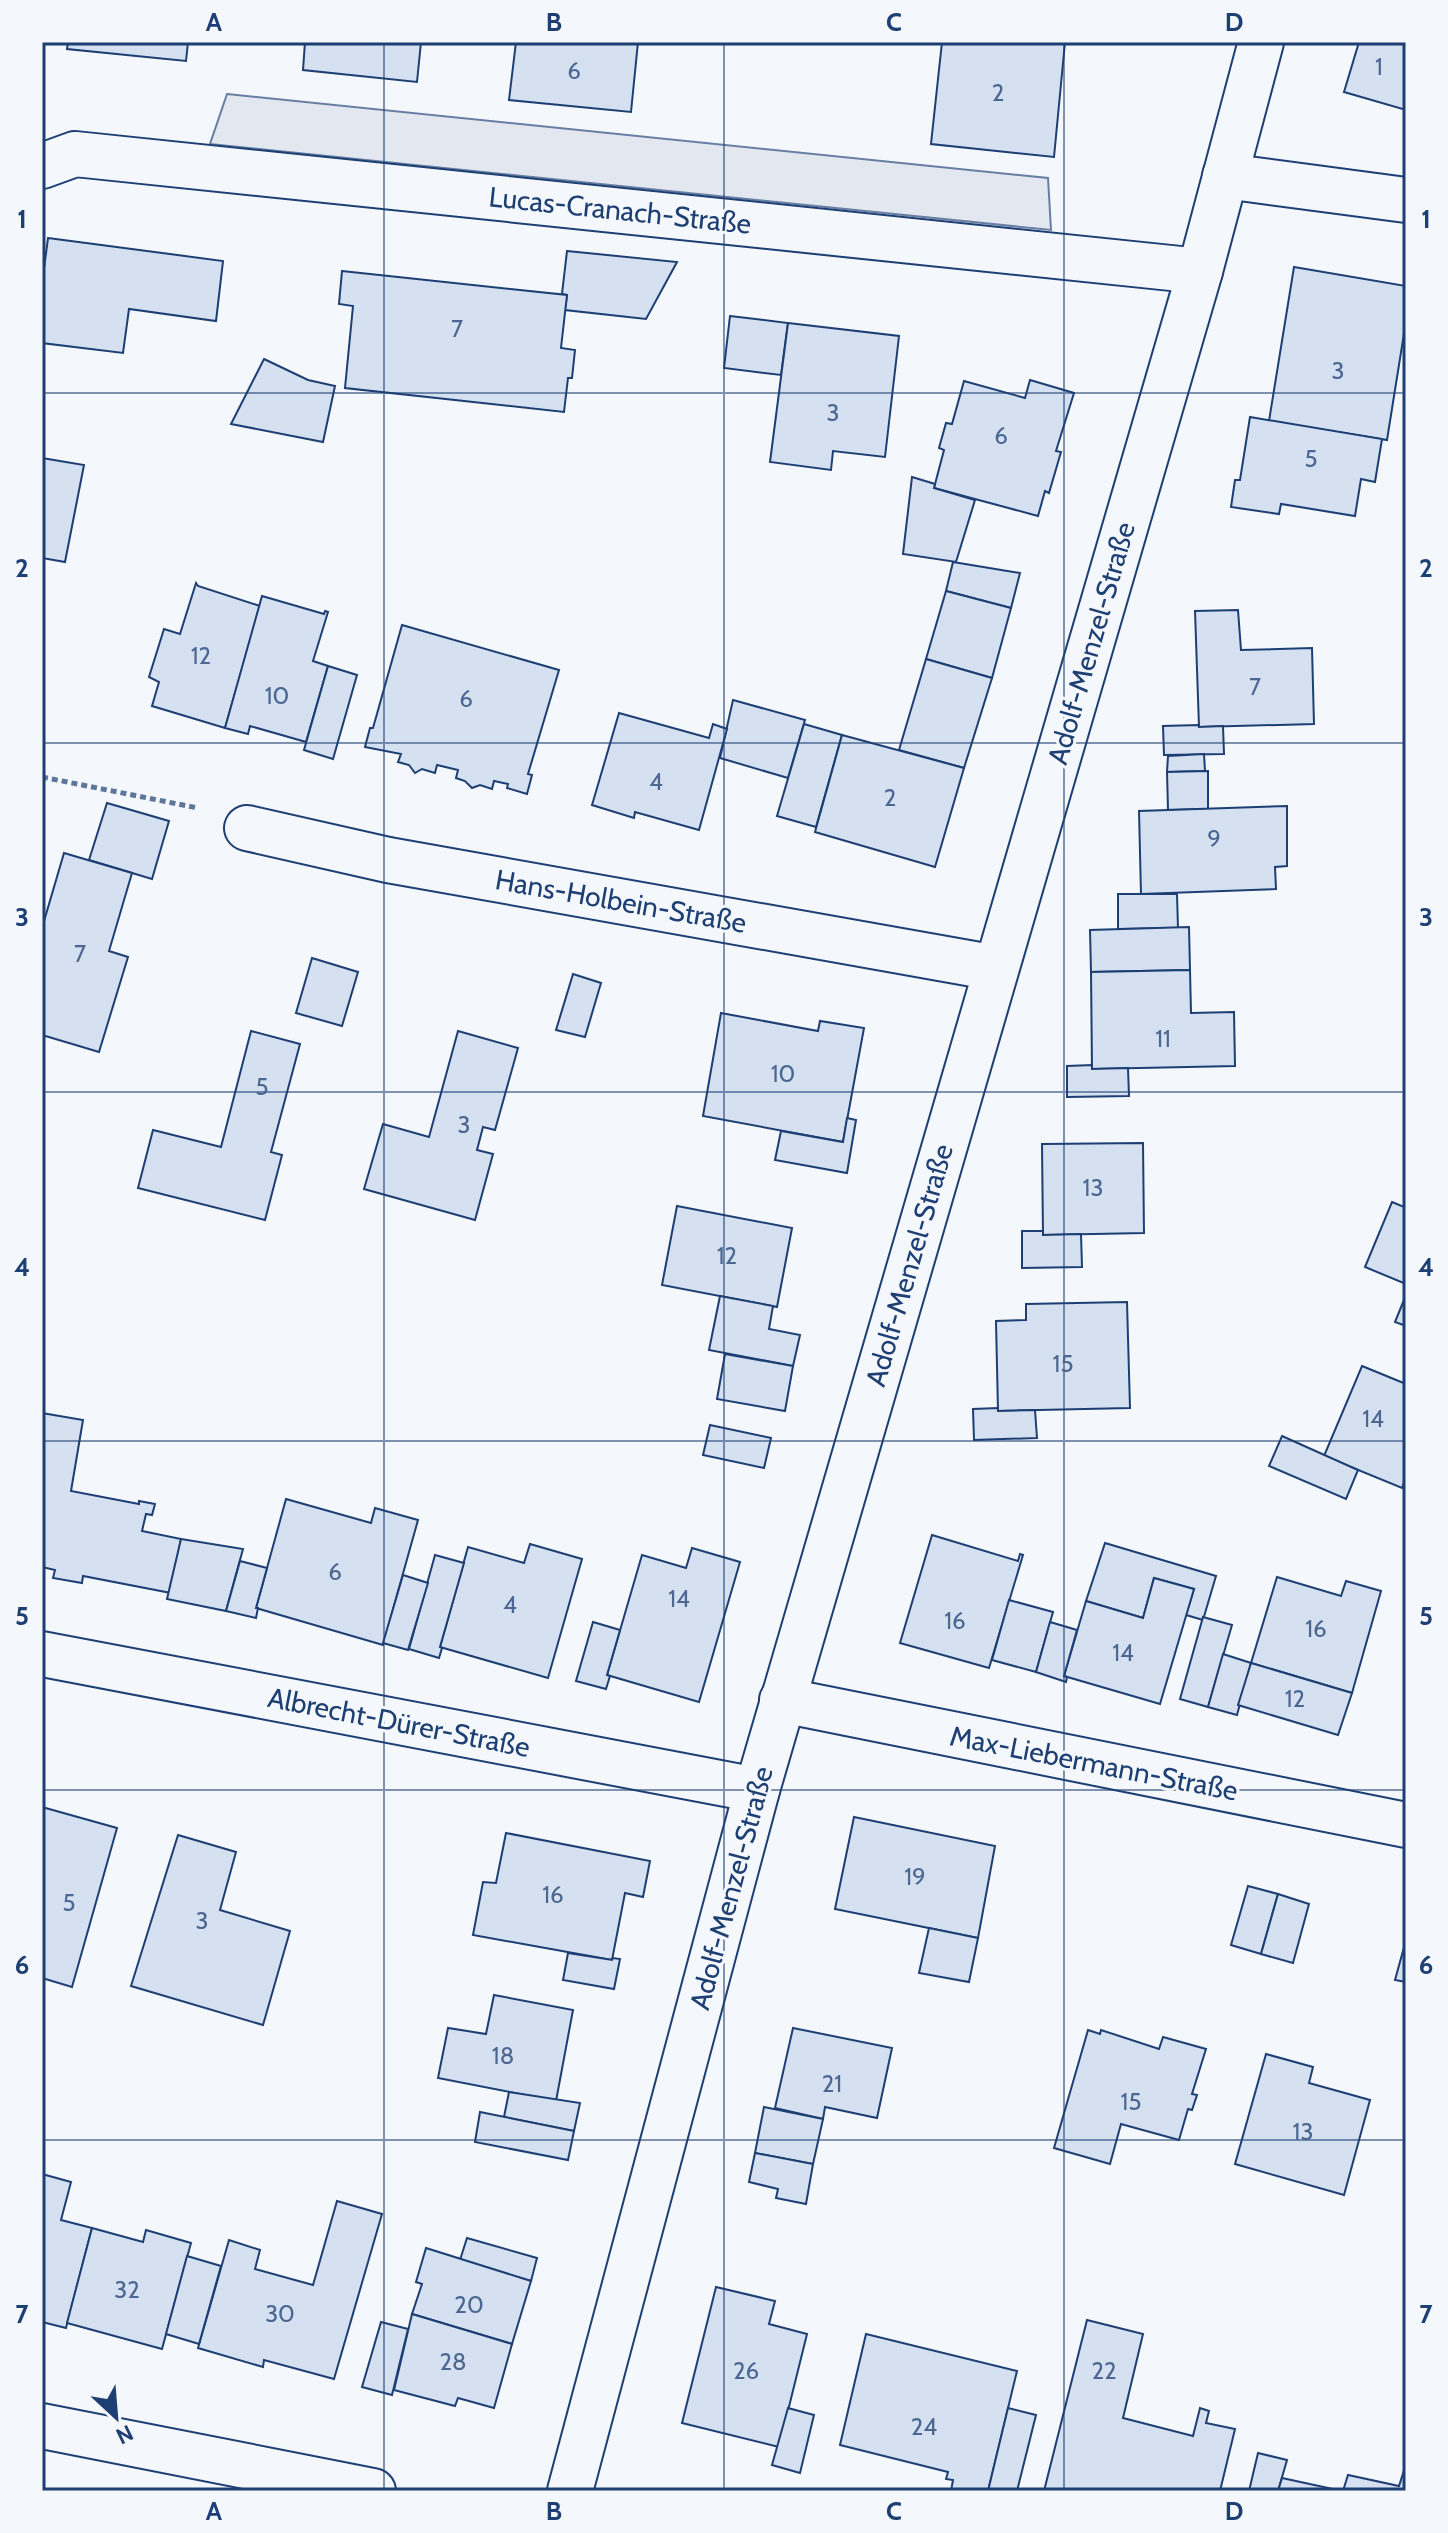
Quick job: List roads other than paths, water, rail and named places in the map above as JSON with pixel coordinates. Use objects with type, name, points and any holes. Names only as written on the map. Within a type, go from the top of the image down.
[{"type":"street","name":"Adolf-Menzel-Straße","points":[[570,2491],[782,1700],[1200,271],[1261,42]]},
{"type":"street","name":"Lucas-Cranach-Straße","points":[[42,166],[75,154],[1200,271]]},
{"type":"street","points":[[1225,176],[1406,200]]},
{"type":"street","name":"Hans-Holbein-Straße","points":[[247,828],[388,860],[996,968]]},
{"type":"street","name":"Albrecht-Dürer-Straße","points":[[42,1654],[757,1790]]},
{"type":"street","name":"Max-Liebermann-Straße","points":[[782,1700],[1404,1816]]},
{"type":"street","points":[[42,2426],[373,2491]]}]
